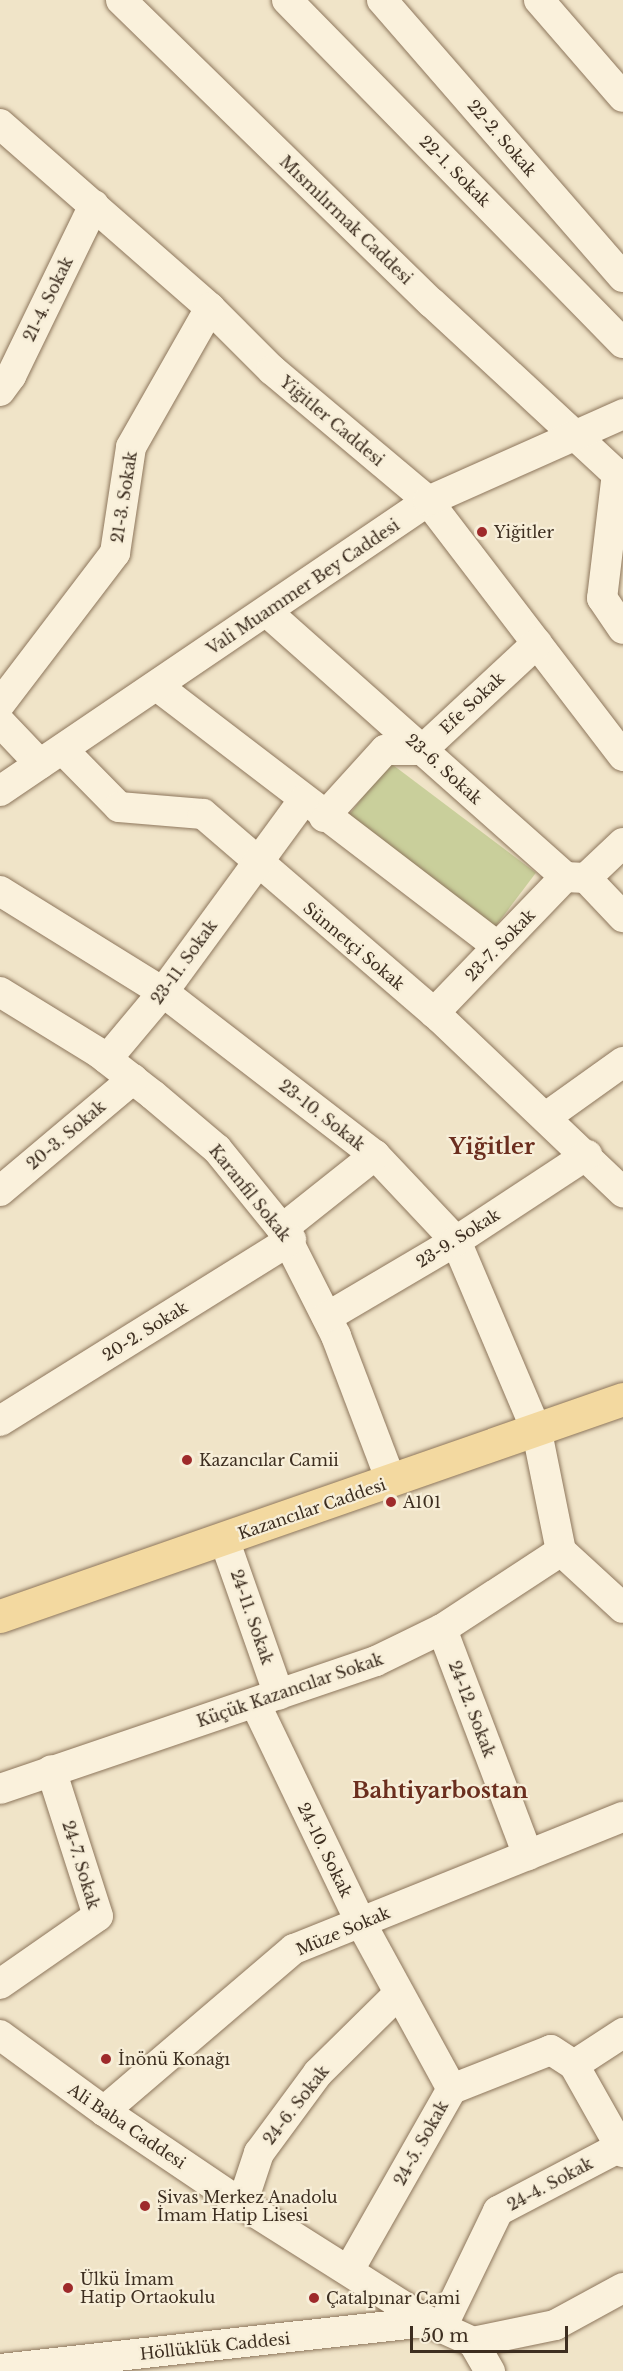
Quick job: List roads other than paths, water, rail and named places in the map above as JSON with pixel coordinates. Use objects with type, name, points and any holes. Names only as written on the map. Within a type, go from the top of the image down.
[{"type":"main road","name":"Kazancılar Caddesi","points":[[2,1609],[224,1539],[537,1432],[623,1399]]},
{"type":"street","name":"Mısmılırmak Caddesi","points":[[121,0],[432,303],[620,476]]},
{"type":"street","name":"22-1. Sokak","points":[[287,0],[623,343]]},
{"type":"street","points":[[539,0],[623,97]]},
{"type":"street","name":"22-2. Sokak","points":[[387,2],[623,277]]},
{"type":"street","name":"Yiğitler Caddesi","points":[[0,124],[210,308],[272,370],[428,501],[623,756]]},
{"type":"street","name":"21-4. Sokak","points":[[0,391],[11,376],[94,205]]},
{"type":"street","name":"21-3. Sokak","points":[[0,704],[115,553],[131,447],[210,308]]},
{"type":"street","name":"Vali Muammer Bey Caddesi","points":[[0,791],[428,501],[623,414]]},
{"type":"street","points":[[620,476],[602,598],[623,629]]},
{"type":"street","name":"23-6. Sokak","points":[[267,612],[422,750],[623,917]]},
{"type":"street","name":"Efe Sokak","points":[[422,750],[537,643]]},
{"type":"street","points":[[157,686],[314,809],[498,947]]},
{"type":"street","name":"Sünnetçi Sokak","points":[[0,722],[120,807],[203,814],[434,1013],[587,1155],[623,1192]]},
{"type":"street","points":[[314,809],[385,750],[422,750]]},
{"type":"street","name":"23-11. Sokak","points":[[107,1059],[163,992],[256,861],[314,809]]},
{"type":"street","name":"23-7. Sokak","points":[[434,1013],[498,947],[576,878],[623,843]]},
{"type":"street","name":"23-10. Sokak","points":[[0,891],[163,992],[375,1155],[456,1241],[537,1432],[561,1551]]},
{"type":"street","name":"Karanfil Sokak","points":[[0,992],[107,1059],[217,1149],[286,1235],[327,1317],[391,1481]]},
{"type":"street","points":[[546,1117],[623,1062]]},
{"type":"street","name":"20-3. Sokak","points":[[0,1191],[133,1079]]},
{"type":"street","name":"20-2. Sokak","points":[[0,1421],[286,1235],[375,1155]]},
{"type":"street","name":"23-9. Sokak","points":[[327,1317],[456,1241],[587,1155]]},
{"type":"street","name":"24-11. Sokak","points":[[224,1539],[267,1699]]},
{"type":"street","points":[[561,1551],[623,1608]]},
{"type":"street","name":"Küçük Kazancılar Sokak","points":[[0,1789],[376,1662],[442,1629],[561,1551]]},
{"type":"street","name":"24-12. Sokak","points":[[442,1629],[528,1855]]},
{"type":"street","name":"24-10. Sokak","points":[[267,1699],[361,1923],[452,2089]]},
{"type":"street","name":"24-7. Sokak","points":[[0,1984],[98,1916],[51,1770]]},
{"type":"street","name":"Müze Sokak","points":[[104,2112],[294,1949],[623,1817]]},
{"type":"street","name":"24-6. Sokak","points":[[242,2204],[259,2152],[318,2073],[398,1994]]},
{"type":"street","points":[[621,2150],[574,2065],[623,2033]]},
{"type":"street","name":"Ali Baba Caddesi","points":[[2,2041],[242,2204],[436,2324],[473,2342]]},
{"type":"street","name":"24-5. Sokak","points":[[349,2270],[452,2089],[551,2050],[574,2065]]},
{"type":"street","name":"24-4. Sokak","points":[[436,2324],[498,2211],[621,2150]]},
{"type":"street","points":[[490,2371],[473,2342],[555,2325],[623,2288]]},
{"type":"street","name":"Höllüklük Caddesi","points":[[0,2369],[436,2324]]},
{"type":"place","name":"Yiğitler","points":[[482,532]]},
{"type":"place","name":"Kazancılar Camii","points":[[187,1460]]},
{"type":"place","name":"A101","points":[[391,1502]]},
{"type":"place","name":"İnönü Konağı","points":[[106,2059]]},
{"type":"place","name":"Sivas Merkez Anadolu İmam Hatip Lisesi","points":[[145,2206]]},
{"type":"place","name":"Ülkü İmam Hatip Ortaokulu","points":[[68,2288]]},
{"type":"place","name":"Çatalpınar Cami","points":[[314,2298]]},
{"type":"district","name":"Yiğitler","points":[[492,1147]]},
{"type":"district","name":"Bahtiyarbostan","points":[[440,1791]]}]
